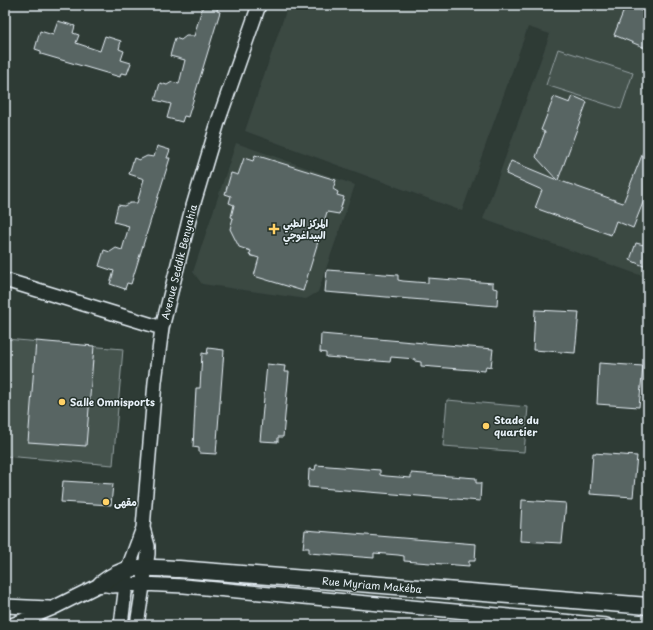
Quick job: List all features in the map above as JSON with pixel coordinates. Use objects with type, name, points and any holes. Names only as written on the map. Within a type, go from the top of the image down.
[{"type":"main road","name":"Rue Myriam Makéba","points":[[101,584],[117,573],[128,568],[145,568],[648,606]]},
{"type":"street","name":"Avenue Seddik Benyahia","points":[[143,528],[155,382],[162,328],[201,179],[219,119],[259,5]]},
{"type":"street","points":[[5,280],[162,328]]},
{"type":"street","points":[[137,625],[148,546],[143,528]]},
{"type":"street","points":[[121,625],[128,568],[143,528]]},
{"type":"street","points":[[12,625],[53,608],[101,584],[112,586],[142,584],[184,586],[606,625]]},
{"type":"street","points":[[416,607],[420,589]]},
{"type":"street","points":[[570,622],[571,600]]},
{"type":"street","points":[[5,606],[53,608]]},
{"type":"shaded area","points":[[288,5],[648,5],[648,278],[483,219],[550,34],[528,27],[462,211],[245,131]]},
{"type":"shaded area","points":[[558,49],[633,73],[621,109],[546,85]]},
{"type":"shaded area","name":"المركز الطبي البيداغوجي","points":[[236,143],[355,185],[318,292],[306,299],[202,284],[193,272]]},
{"type":"shaded area","name":"Salle Omnisports","points":[[5,339],[123,349],[113,465],[5,456]]},
{"type":"shaded area","name":"Stade du quartier","points":[[447,400],[528,407],[524,452],[443,446]]},
{"type":"building","points":[[203,5],[218,5],[217,11],[220,12],[188,117],[184,116],[182,122],[167,118],[171,104],[155,100],[160,83],[167,85],[172,82],[179,84],[185,60],[170,56],[175,38],[181,40],[186,36],[194,36]]},
{"type":"building","points":[[626,5],[648,13],[648,49],[614,35]]},
{"type":"building","points":[[58,21],[75,26],[73,33],[79,35],[76,43],[100,51],[105,36],[121,41],[119,49],[124,51],[121,60],[131,63],[127,74],[121,73],[120,77],[41,54],[41,51],[35,49],[40,31],[53,35]]},
{"type":"building","points":[[573,96],[587,102],[558,180],[623,203],[648,140],[648,190],[633,228],[616,221],[611,235],[535,208],[542,190],[506,174],[511,161],[557,180],[536,157],[545,132],[541,130],[554,97],[570,103]]},
{"type":"building","points":[[157,146],[170,150],[167,158],[170,158],[131,284],[127,283],[125,289],[110,284],[114,271],[99,266],[104,250],[110,252],[116,248],[122,250],[129,226],[114,222],[118,205],[124,206],[130,203],[137,203],[144,179],[129,174],[134,158],[139,160],[147,156],[154,157]]},
{"type":"building","name":"المركز الطبي البيداغوجي","points":[[255,155],[336,180],[333,189],[338,192],[337,195],[344,197],[339,214],[327,212],[303,291],[254,276],[259,258],[249,255],[251,251],[239,247],[230,229],[234,205],[229,203],[231,196],[225,194],[231,173],[238,175],[244,158],[253,161]]},
{"type":"building","points":[[636,243],[648,246],[648,268],[630,260]]},
{"type":"building","points":[[327,270],[398,275],[398,280],[428,283],[428,278],[493,283],[493,288],[498,289],[497,306],[325,292]]},
{"type":"building","points":[[535,310],[579,312],[575,353],[533,350]]},
{"type":"building","points":[[321,334],[493,349],[491,367],[486,366],[485,371],[421,366],[421,362],[415,361],[415,359],[391,357],[390,362],[326,357],[326,353],[320,352]]},
{"type":"building","points":[[36,341],[94,346],[86,446],[28,442]]},
{"type":"building","points":[[208,348],[224,350],[216,454],[199,453],[199,448],[193,447],[196,388],[200,388],[202,353],[207,354]]},
{"type":"building","points":[[599,363],[643,366],[639,407],[597,404]]},
{"type":"building","points":[[267,364],[285,366],[284,372],[289,372],[283,437],[278,437],[278,442],[260,441]]},
{"type":"building","points":[[593,453],[637,456],[633,497],[590,494]]},
{"type":"building","points":[[316,465],[380,470],[380,475],[386,476],[411,478],[411,473],[476,478],[476,483],[481,483],[480,501],[308,487],[309,469],[315,470]]},
{"type":"building","points":[[63,481],[113,484],[111,505],[61,502]]},
{"type":"building","points":[[522,500],[566,503],[562,543],[520,541]]},
{"type":"building","points":[[305,530],[476,544],[475,561],[469,561],[469,566],[404,561],[404,556],[374,553],[374,558],[309,553],[309,548],[303,548]]},
{"type":"place","name":"المركز الطبي البيداغوجي","points":[[274,229]]},
{"type":"place","name":"Salle Omnisports","points":[[62,402]]},
{"type":"place","name":"Stade du quartier","points":[[486,426]]},
{"type":"place","name":"مقهى","points":[[106,502]]}]
